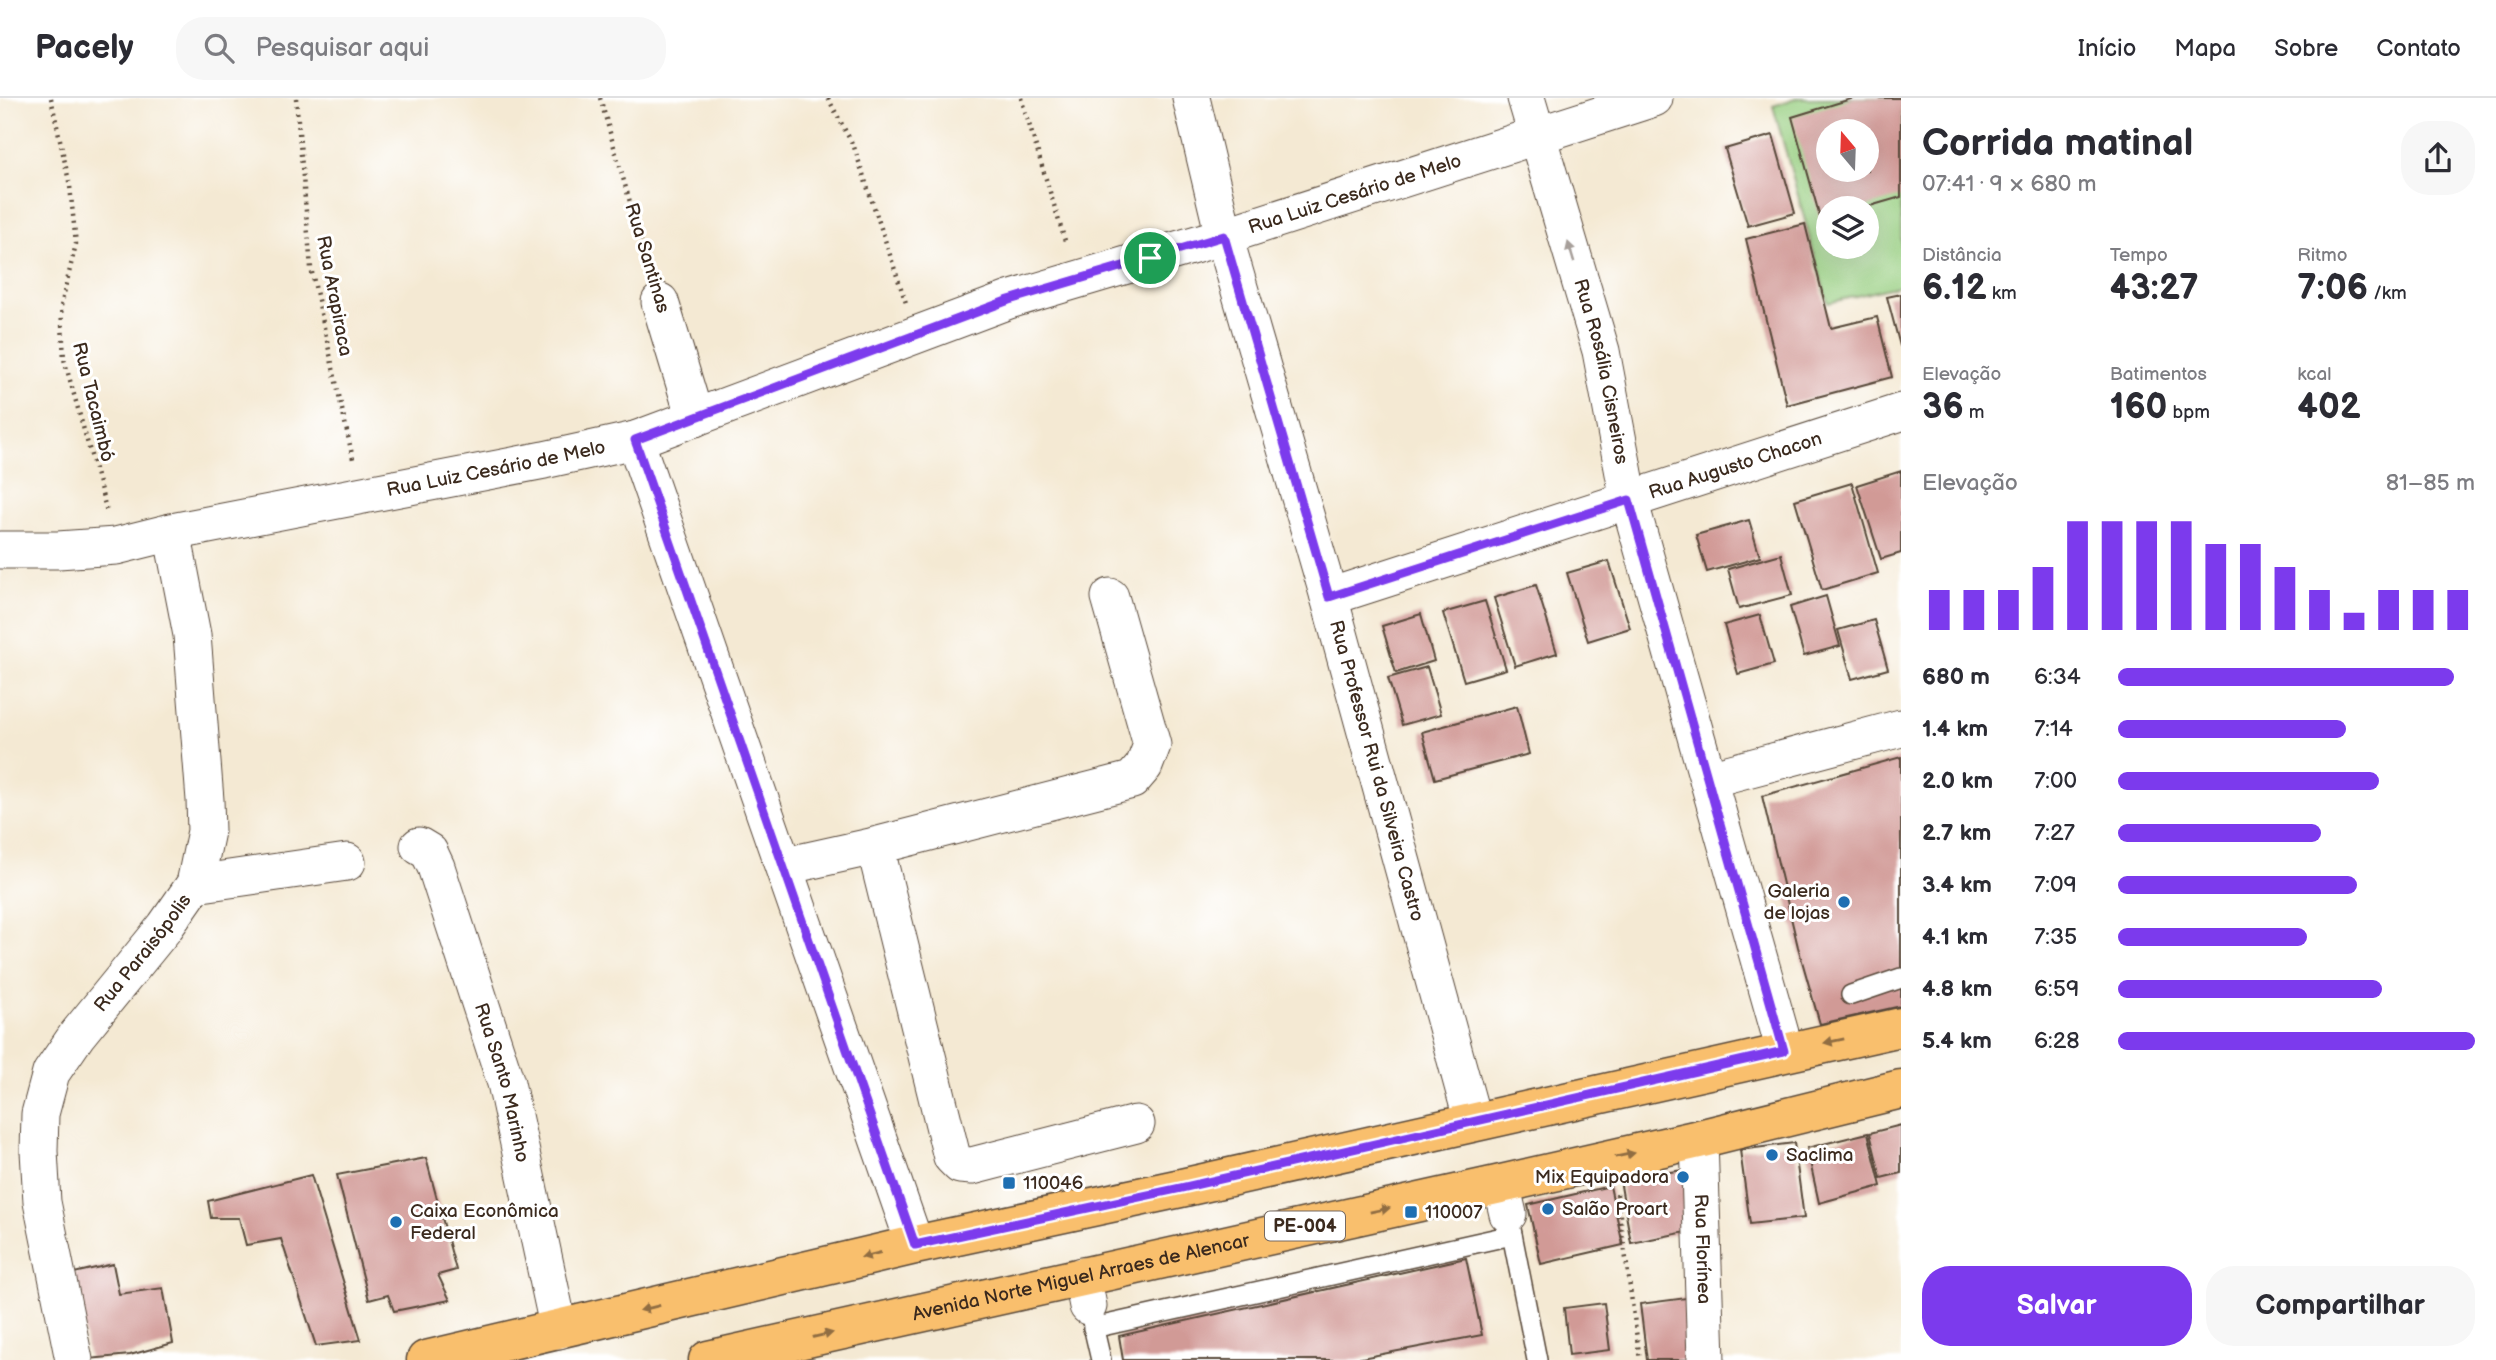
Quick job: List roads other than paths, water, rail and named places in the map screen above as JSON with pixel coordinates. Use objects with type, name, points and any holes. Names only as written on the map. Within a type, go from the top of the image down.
[{"type":"main road","points":[[426,1360],[915,1245],[1901,1027]]},
{"type":"main road","name":"Avenida Norte Miguel Arraes de Alencar","points":[[708,1360],[782,1352],[1088,1303],[1507,1211],[1612,1158],[1901,1089]]},
{"type":"street","name":"Rua Professor Rui da Silveira Castro","points":[[1191,98],[1224,236],[1329,597],[1473,1122]]},
{"type":"street","name":"Rua Rosália Cisneiros","points":[[1526,98],[1601,351],[1629,500],[1784,1051]]},
{"type":"street","name":"Rua Luiz Cesário de Melo","points":[[0,550],[116,546],[172,532],[635,440],[1009,300],[1224,236],[1654,98]]},
{"type":"street","name":"Rua Santinas","points":[[660,302],[695,418]]},
{"type":"street","name":"Rua Augusto Chacon","points":[[1329,597],[1901,412]]},
{"type":"street","points":[[635,440],[915,1245]]},
{"type":"street","name":"Rua Paraisópolis","points":[[74,1360],[43,1202],[39,1152],[40,1114],[51,1073],[77,1035],[165,927],[195,884],[206,831],[192,635],[172,532]]},
{"type":"street","points":[[785,866],[875,846],[1132,780],[1144,766],[1152,745],[1110,597]]},
{"type":"street","points":[[1709,779],[1901,728]]},
{"type":"street","name":"Rua Santo Marinho","points":[[419,846],[429,852],[436,867],[506,1083],[559,1330]]},
{"type":"street","points":[[875,846],[952,1157],[960,1165],[972,1166],[1136,1124]]},
{"type":"street","points":[[195,884],[347,862]]},
{"type":"street","name":"Rua Florínea","points":[[1699,1139],[1706,1360]]},
{"type":"lane","points":[[1851,995],[1901,978]]},
{"type":"lane","points":[[1101,1360],[1088,1303],[1507,1211],[1537,1360]]},
{"type":"place","name":"Galeria de lojas","points":[[1844,902]]},
{"type":"place","name":"Saclima","points":[[1772,1155]]},
{"type":"place","name":"Mix Equipadora","points":[[1683,1177]]},
{"type":"place","name":"110046","points":[[1009,1183]]},
{"type":"place","name":"Salão Proart","points":[[1548,1209]]},
{"type":"place","name":"110007","points":[[1411,1212]]},
{"type":"place","name":"Caixa Econômica Federal","points":[[396,1222]]}]
